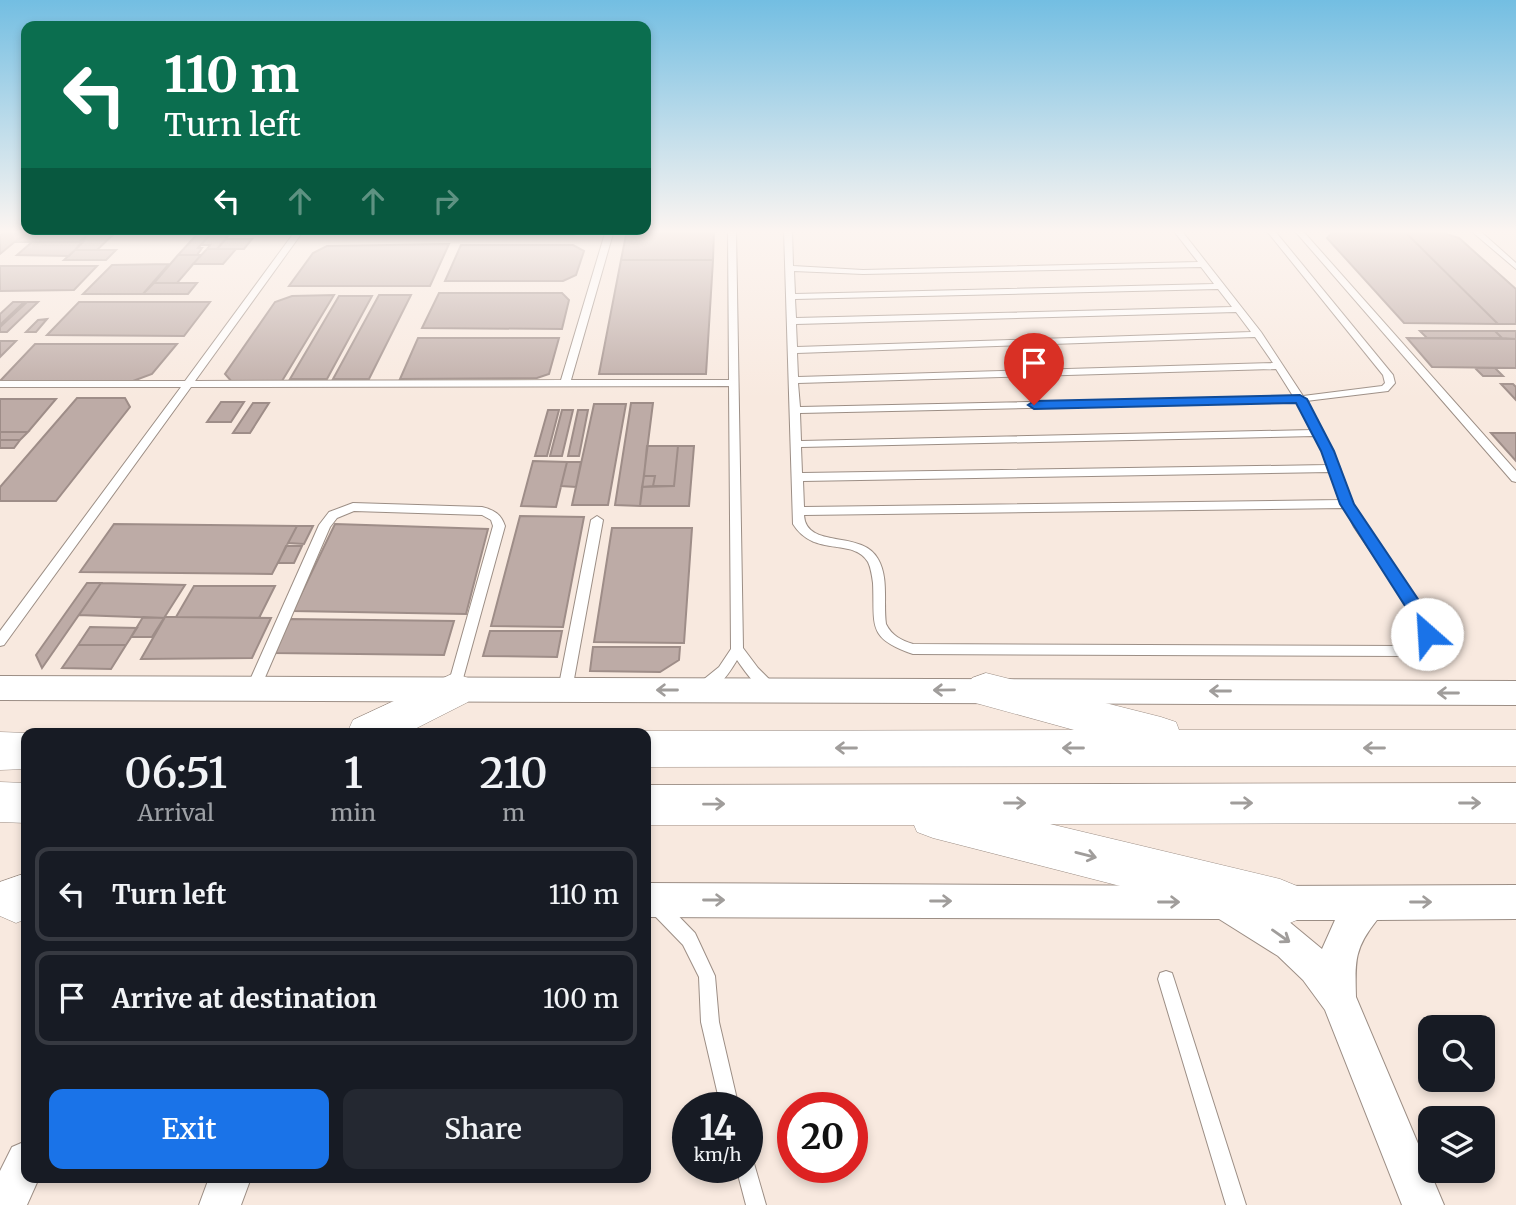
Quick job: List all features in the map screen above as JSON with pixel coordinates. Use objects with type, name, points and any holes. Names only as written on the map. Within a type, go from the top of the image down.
[{"type":"main road","points":[[378,728],[454,690]]},
{"type":"main road","points":[[986,690],[1212,748]]},
{"type":"main road","points":[[651,749],[1516,748]]},
{"type":"main road","points":[[0,751],[21,751]]},
{"type":"main road","points":[[0,802],[21,803]]},
{"type":"main road","points":[[877,803],[1280,903]]},
{"type":"main road","points":[[651,805],[1516,803]]},
{"type":"street","points":[[0,688],[1516,693]]},
{"type":"street","points":[[651,900],[1516,902]]},
{"type":"street","points":[[1222,903],[1268,927],[1300,950],[1321,972],[1338,998],[1423,1205]]},
{"type":"street","points":[[1338,998],[1336,961],[1339,946],[1345,932],[1369,903]]},
{"type":"street","points":[[6,1205],[21,1172]]},
{"type":"street","points":[[220,1205],[228,1183]]},
{"type":"lane","points":[[1,642],[259,286]]},
{"type":"lane","points":[[565,383],[593,286]]},
{"type":"lane","points":[[701,689],[724,671],[737,649],[732,286]]},
{"type":"lane","points":[[791,286],[799,524],[807,534],[854,545],[871,558],[876,569],[881,628],[893,642],[913,649],[1403,651],[1420,646],[1427,634],[1422,618],[1348,504],[1335,468],[1300,399],[1258,334],[1221,286]]},
{"type":"lane","points":[[791,297],[1212,286]]},
{"type":"lane","points":[[795,411],[1300,399],[1380,391],[1389,387],[1390,379],[1315,286]]},
{"type":"lane","points":[[1347,286],[1516,478]]},
{"type":"lane","points":[[792,321],[1239,309]]},
{"type":"lane","points":[[793,350],[1258,334]]},
{"type":"lane","points":[[794,380],[1279,366]]},
{"type":"lane","points":[[0,384],[732,383]]},
{"type":"lane","points":[[796,444],[1319,433]]},
{"type":"lane","points":[[798,477],[1335,468]]},
{"type":"lane","points":[[799,511],[1348,504]]},
{"type":"lane","points":[[253,689],[325,525],[339,511],[353,507],[482,511],[489,512],[498,521],[499,526],[454,690]]},
{"type":"lane","points":[[565,690],[597,520]]},
{"type":"lane","points":[[737,649],[753,672],[776,692]]},
{"type":"lane","points":[[651,903],[677,924],[689,939],[707,976],[712,1033],[726,1092]]},
{"type":"lane","points":[[1166,979],[1236,1205]]},
{"type":"lane","points":[[750,1183],[756,1205]]},
{"type":"building","points":[[0,286],[78,286],[74,290],[0,291]]},
{"type":"building","points":[[91,286],[150,286],[143,294],[83,294]]},
{"type":"building","points":[[151,286],[194,286],[188,294],[143,294]]},
{"type":"building","points":[[616,286],[711,286],[706,374],[599,374]]},
{"type":"building","points":[[1371,286],[1460,286],[1498,324],[1404,323]]},
{"type":"building","points":[[1460,286],[1513,286],[1516,289],[1516,324],[1498,324]]},
{"type":"building","points":[[439,293],[562,293],[569,300],[562,329],[422,328]]},
{"type":"building","points":[[334,295],[282,381],[232,382],[225,374],[275,302],[292,296]]},
{"type":"building","points":[[379,295],[411,295],[369,379],[333,379]]},
{"type":"building","points":[[339,296],[372,296],[327,379],[290,379]]},
{"type":"building","points":[[13,302],[24,302],[0,325],[0,314]]},
{"type":"building","points":[[27,302],[38,302],[7,332],[0,332],[0,327]]},
{"type":"building","points":[[79,302],[210,302],[184,336],[47,335]]},
{"type":"building","points":[[47,319],[36,332],[26,332],[38,320]]},
{"type":"building","points":[[1420,331],[1495,331],[1502,338],[1427,338]]},
{"type":"building","points":[[1495,331],[1516,331],[1516,339],[1502,338]]},
{"type":"building","points":[[418,338],[559,338],[549,374],[537,378],[400,379]]},
{"type":"building","points":[[1407,338],[1516,339],[1516,368],[1432,367]]},
{"type":"building","points":[[0,341],[16,341],[0,357]]},
{"type":"building","points":[[35,344],[177,344],[152,374],[133,381],[0,381]]},
{"type":"building","points":[[1475,368],[1495,368],[1503,376],[1483,376]]},
{"type":"building","points":[[1501,384],[1513,384],[1516,387],[1516,400]]},
{"type":"building","points":[[77,398],[125,398],[130,407],[56,501],[0,501],[0,487]]},
{"type":"building","points":[[0,399],[56,399],[28,432],[0,432]]},
{"type":"building","points":[[221,402],[244,402],[231,422],[207,422]]},
{"type":"building","points":[[253,403],[269,403],[250,433],[233,433]]},
{"type":"building","points":[[631,403],[653,403],[640,506],[615,505]]},
{"type":"building","points":[[594,404],[626,404],[608,505],[572,505]]},
{"type":"building","points":[[548,410],[559,410],[547,456],[535,456]]},
{"type":"building","points":[[562,410],[573,410],[562,456],[550,456]]},
{"type":"building","points":[[578,410],[588,410],[579,456],[568,456]]},
{"type":"building","points":[[0,432],[28,432],[20,440],[0,440]]},
{"type":"building","points":[[1491,433],[1516,433],[1516,461]]},
{"type":"building","points":[[0,440],[20,440],[14,448],[0,448]]},
{"type":"building","points":[[647,446],[678,446],[674,486],[653,486],[655,476],[644,476]]},
{"type":"building","points":[[678,446],[694,446],[689,506],[640,506],[642,487],[674,486]]},
{"type":"building","points":[[533,461],[567,462],[556,507],[521,506]]},
{"type":"building","points":[[567,462],[581,462],[576,487],[561,486]]},
{"type":"building","points":[[644,476],[655,476],[653,486],[642,487]]},
{"type":"building","points":[[520,516],[584,517],[563,627],[491,626]]},
{"type":"building","points":[[114,524],[297,526],[272,574],[80,572]]},
{"type":"building","points":[[335,524],[488,529],[466,614],[293,611]]},
{"type":"building","points":[[297,526],[313,526],[304,544],[288,543]]},
{"type":"building","points":[[612,528],[692,528],[684,643],[594,642]]},
{"type":"building","points":[[286,546],[302,546],[294,563],[278,563]]},
{"type":"building","points":[[87,583],[101,583],[42,668],[36,655]]},
{"type":"building","points":[[101,583],[185,585],[164,618],[79,615]]},
{"type":"building","points":[[194,586],[275,586],[259,618],[176,617]]},
{"type":"building","points":[[143,617],[164,618],[152,637],[131,637]]},
{"type":"building","points":[[165,617],[271,618],[252,658],[141,659]]},
{"type":"building","points":[[290,619],[454,621],[444,655],[274,653]]},
{"type":"building","points":[[90,627],[137,628],[126,645],[78,645]]},
{"type":"building","points":[[490,631],[562,631],[557,657],[483,656]]},
{"type":"building","points":[[78,645],[126,645],[111,669],[62,668]]},
{"type":"building","points":[[593,647],[680,647],[679,660],[660,672],[590,671]]},
{"type":"route","points":[[1034,405],[1300,399],[1328,451],[1340,487],[1358,524],[1422,618],[1427,634]]}]
